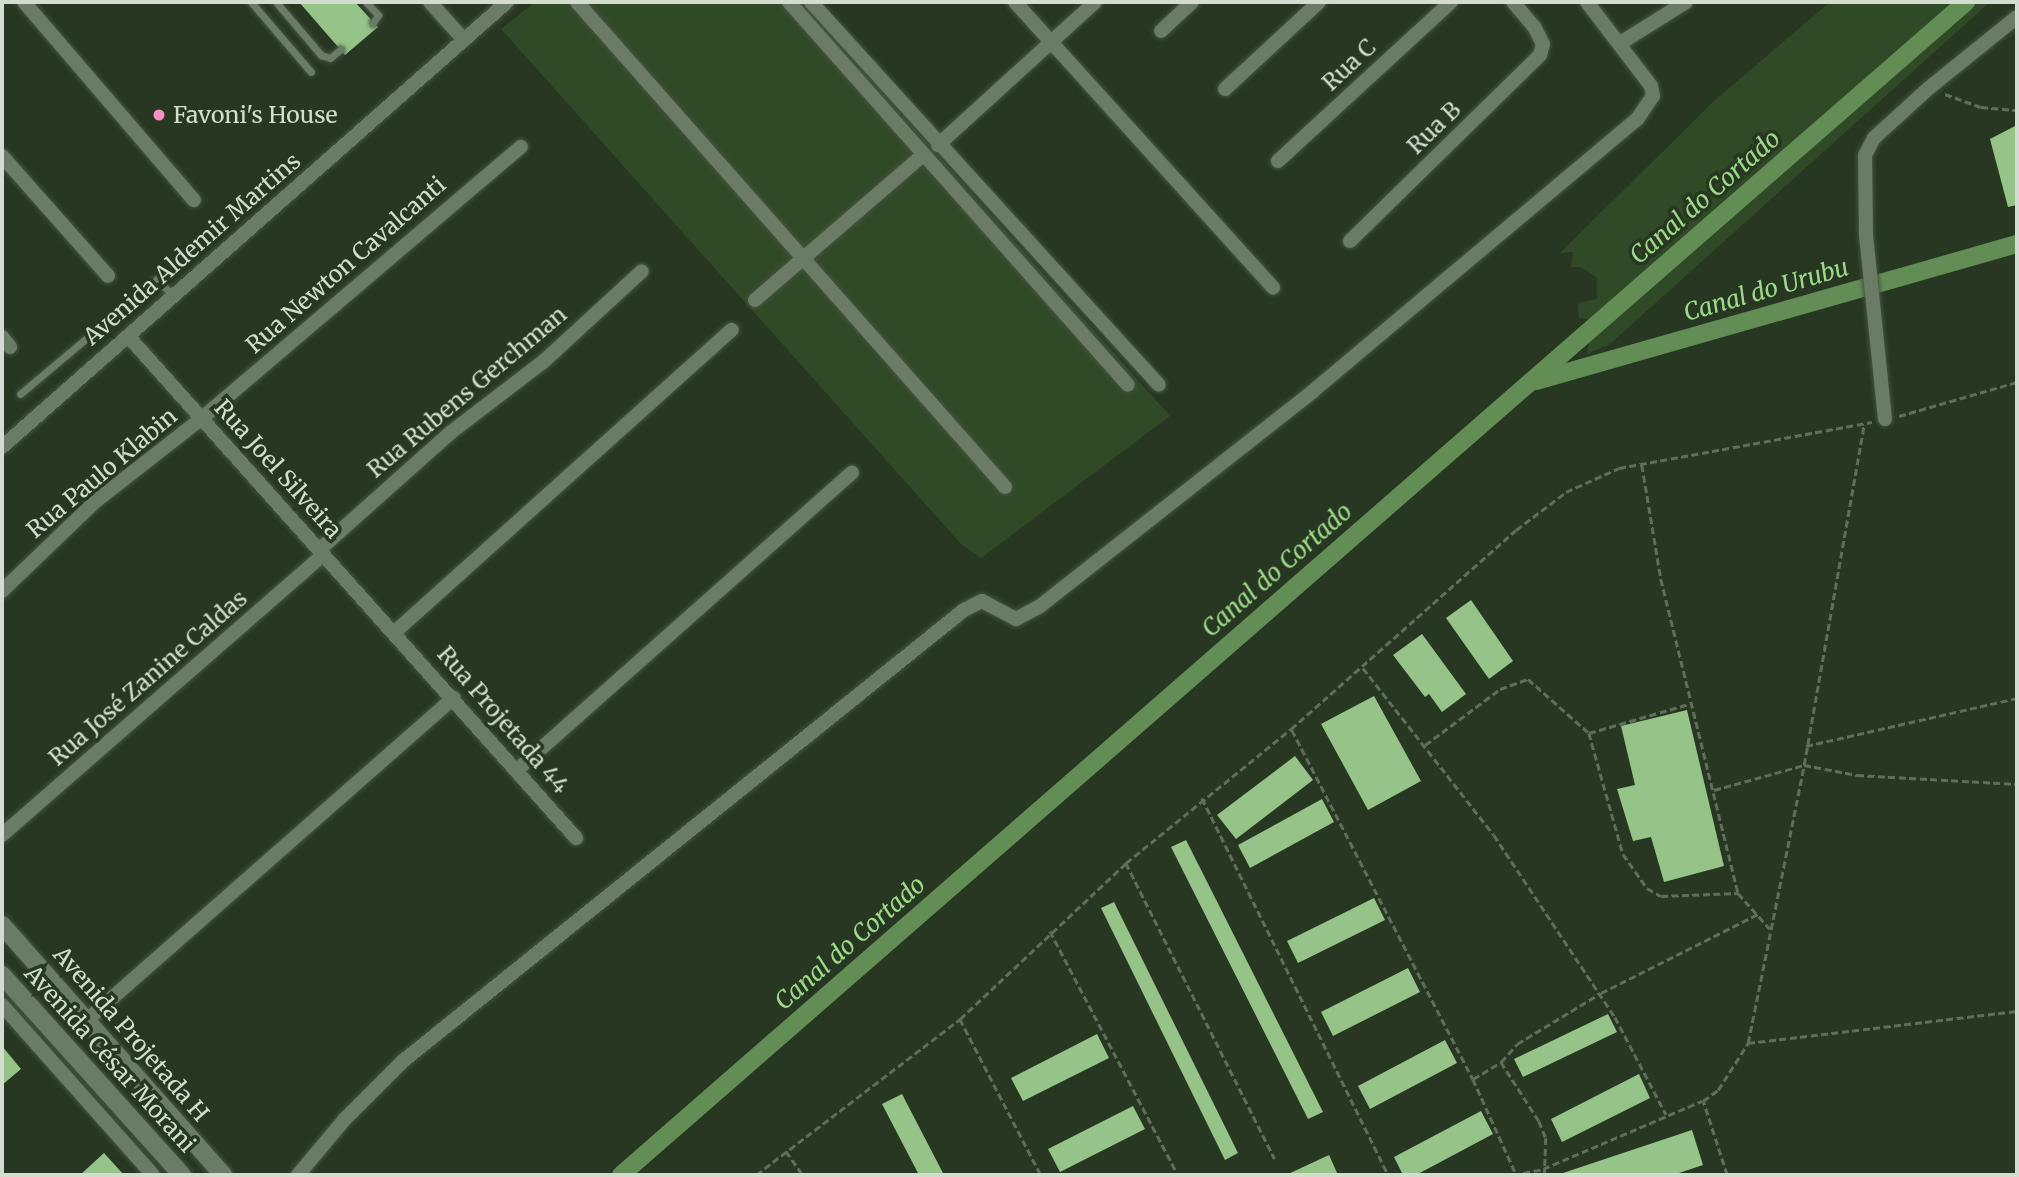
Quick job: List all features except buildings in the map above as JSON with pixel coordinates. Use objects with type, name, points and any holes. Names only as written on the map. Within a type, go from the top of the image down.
[{"type":"street","points":[[24,2],[194,200]]},
{"type":"street","points":[[430,2],[464,40]]},
{"type":"street","name":"Avenida Aldemir Martins","points":[[2,447],[508,2]]},
{"type":"street","points":[[577,2],[1005,487]]},
{"type":"street","points":[[789,2],[922,156],[1128,385]]},
{"type":"street","points":[[811,2],[938,145],[1159,385]]},
{"type":"street","points":[[1015,2],[1273,288]]},
{"type":"street","points":[[938,145],[1095,2]]},
{"type":"street","points":[[1161,31],[1192,2]]},
{"type":"street","points":[[1225,89],[1319,2]]},
{"type":"street","name":"Rua C","points":[[1278,161],[1451,2]]},
{"type":"street","name":"Rua B","points":[[1350,242],[1532,66],[1543,44],[1513,2]]},
{"type":"street","points":[[298,1175],[345,1119],[403,1061],[964,610],[982,601],[1016,619],[1039,607],[1313,391],[1638,118],[1653,96],[1646,76],[1622,42],[1587,2]]},
{"type":"street","points":[[1622,42],[1686,2]]},
{"type":"street","points":[[1885,419],[1866,234],[1866,155],[1874,138],[2017,17]]},
{"type":"street","name":"Rua Newton Cavalcanti","points":[[201,419],[521,147]]},
{"type":"street","points":[[2,156],[107,276]]},
{"type":"street","points":[[755,300],[922,156]]},
{"type":"street","name":"Rua Rubens Gerchman","points":[[322,551],[450,433],[543,362],[642,271]]},
{"type":"street","points":[[396,631],[732,330]]},
{"type":"street","name":"Rua Joel Silveira","points":[[128,335],[201,419],[396,631]]},
{"type":"street","name":"Rua Paulo Klabin","points":[[2,591],[96,501],[201,419]]},
{"type":"street","points":[[517,770],[852,472]]},
{"type":"street","name":"Rua José Zanine Caldas","points":[[2,835],[322,551]]},
{"type":"street","name":"Rua Projetada 44","points":[[396,631],[576,838]]},
{"type":"street","points":[[87,1020],[454,698]]},
{"type":"street","name":"Avenida Projetada H","points":[[2,925],[223,1175]]},
{"type":"street","name":"Avenida César Morani","points":[[2,975],[182,1175]]},
{"type":"street","points":[[2,1005],[153,1175]]},
{"type":"lane","points":[[251,2],[310,72]]},
{"type":"lane","points":[[275,2],[321,55],[331,58],[340,50]]},
{"type":"lane","points":[[366,2],[378,15],[373,23]]},
{"type":"lane","points":[[20,394],[157,279],[174,296]]},
{"type":"path","points":[[1929,89],[1981,107],[2017,110]]},
{"type":"path","points":[[755,1175],[960,1019],[1126,863],[1202,798],[1291,729],[1516,530],[1566,492],[1601,474],[1864,424],[2017,382]]},
{"type":"path","points":[[1291,729],[1473,1079],[1515,1175],[1543,1169],[1666,1114],[1703,1101],[1718,1090],[1748,1043],[1804,765],[1864,424]]},
{"type":"path","points":[[1642,465],[1661,579],[1689,705],[1714,790],[1738,893],[1771,930]]},
{"type":"path","points":[[1363,668],[1494,835],[1601,993],[1666,1114]]},
{"type":"path","points":[[1425,745],[1517,679],[1528,679],[1589,733],[1623,854],[1636,876],[1661,897],[1738,893]]},
{"type":"path","points":[[1806,746],[2017,698]]},
{"type":"path","points":[[1589,733],[1689,705]]},
{"type":"path","points":[[1714,790],[1804,765],[1857,775],[2017,784]]},
{"type":"path","points":[[1202,798],[1388,1175]]},
{"type":"path","points":[[1126,863],[1275,1159]]},
{"type":"path","points":[[1473,1079],[1501,1062],[1517,1044],[1601,993],[1758,914]]},
{"type":"path","points":[[1050,932],[1178,1175]]},
{"type":"path","points":[[1748,1043],[2017,1011]]},
{"type":"path","points":[[960,1019],[1041,1175]]},
{"type":"path","points":[[1501,1062],[1539,1121],[1546,1138],[1543,1169],[1545,1175]]},
{"type":"path","points":[[1703,1101],[1727,1175]]},
{"type":"path","points":[[786,1151],[803,1175]]},
{"type":"green space","points":[[535,2],[802,2],[1170,416],[981,558],[961,544],[501,29]]},
{"type":"green space","points":[[1830,2],[1990,2],[1610,344],[1587,354],[1592,320],[1579,318],[1578,303],[1597,299],[1597,278],[1581,267],[1571,267],[1573,252],[1560,253],[1714,101]]},
{"type":"waterway","name":"Canal do Cortado","points":[[621,1175],[1966,2]]},
{"type":"waterway","name":"Canal do Urubu","points":[[1536,381],[2017,244]]},
{"type":"place","name":"Favoni's House","points":[[159,115]]}]
